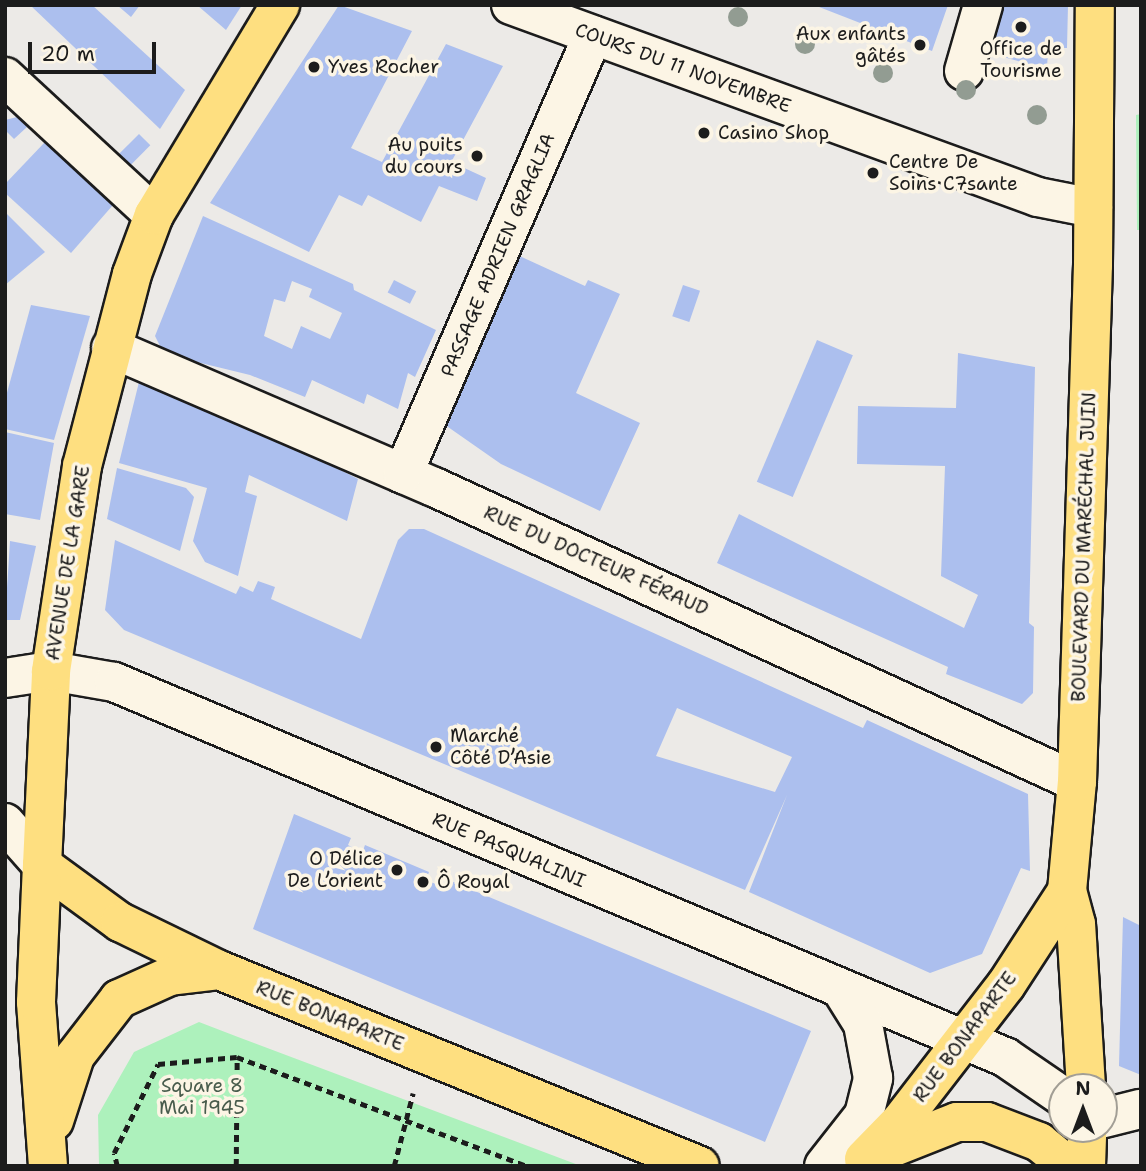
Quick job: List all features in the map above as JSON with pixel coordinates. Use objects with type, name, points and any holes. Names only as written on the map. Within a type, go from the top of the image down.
[{"type":"main road","name":"AVENUE DE LA GARE","points":[[47,1159],[36,1002],[41,865],[51,671],[82,466],[111,348],[155,215],[280,5]]},
{"type":"main road","name":"BOULEVARD DU MARÉCHAL JUIN","points":[[1085,1073],[1076,924],[1067,891],[1077,782],[1093,208],[1095,5]]},
{"type":"main road","name":"RUE BONAPARTE","points":[[41,865],[120,922],[219,971],[700,1166]]},
{"type":"main road","name":"RUE BONAPARTE","points":[[855,1163],[964,1039],[1067,891]]},
{"type":"main road","points":[[47,1159],[66,1073],[99,1018],[142,985],[219,971]]},
{"type":"main road","points":[[855,1163],[957,1122],[987,1122],[1039,1142],[1069,1166]]},
{"type":"main road","points":[[1086,1166],[1087,1143]]},
{"type":"street","name":"COURS DU 11 NOVEMBRE","points":[[511,5],[1042,198],[1093,208]]},
{"type":"street","points":[[964,71],[983,5]]},
{"type":"street","name":"PASSAGE ADRIEN GRAGLIA","points":[[403,474],[593,35]]},
{"type":"street","points":[[9,88],[155,215]]},
{"type":"street","name":"RUE DU DOCTEUR FÉRAUD","points":[[111,348],[403,474],[1077,782]]},
{"type":"street","name":"RUE PASQUALINI","points":[[5,678],[51,671],[114,682],[842,991],[964,1039],[1028,1069],[1048,1085]]},
{"type":"street","points":[[5,823],[41,865]]},
{"type":"street","points":[[824,1166],[864,1115],[873,1079],[863,1024],[842,991]]},
{"type":"street","points":[[1118,1115],[1141,1109]]},
{"type":"path","points":[[394,1166],[402,1119],[428,1056]]},
{"type":"path","points":[[236,1166],[237,1057]]},
{"type":"path","points":[[117,1166],[114,1153],[158,1063],[237,1057],[527,1166]]},
{"type":"green space","points":[[1141,114],[1141,230],[1137,230],[1136,115]]},
{"type":"green space","name":"Square 8 Mai 1945","points":[[199,1022],[581,1166],[99,1166],[98,1115],[134,1052]]},
{"type":"building","points":[[30,5],[92,5],[185,90],[160,129]]},
{"type":"building","points":[[117,5],[140,5],[131,17]]},
{"type":"building","points":[[197,5],[242,5],[226,30]]},
{"type":"building","points":[[339,5],[412,31],[351,148],[382,162],[446,44],[503,66],[448,168],[457,172],[460,166],[486,178],[477,201],[439,186],[421,222],[368,195],[362,206],[339,195],[309,252],[210,203]]},
{"type":"building","points":[[814,5],[948,5],[932,51]]},
{"type":"building","name":"Office de Tourisme","points":[[1001,5],[1068,5],[1067,48],[1048,48],[1047,69],[985,52]]},
{"type":"building","points":[[17,117],[27,127],[14,139],[5,130],[5,120]]},
{"type":"building","points":[[139,134],[150,145],[123,173],[111,162]]},
{"type":"building","points":[[45,142],[113,205],[71,253],[5,193],[5,184]]},
{"type":"building","points":[[5,212],[45,252],[5,285]]},
{"type":"building","points":[[203,216],[353,284],[354,290],[436,330],[415,377],[408,373],[398,409],[367,394],[364,404],[312,380],[305,397],[250,375],[164,354],[155,336]],"holes":[[[292,281],[312,289],[309,297],[342,313],[330,339],[301,326],[292,349],[264,336],[274,299],[285,302]]]},
{"type":"building","points":[[513,253],[585,286],[588,280],[620,294],[576,393],[640,423],[600,511],[501,464],[438,420],[460,371],[473,367],[480,350],[472,345]]},
{"type":"building","points":[[394,280],[416,291],[410,304],[388,292]]},
{"type":"building","points":[[683,285],[700,291],[689,322],[672,316]]},
{"type":"building","points":[[31,305],[90,316],[54,440],[5,429],[5,400]]},
{"type":"building","points":[[817,340],[853,355],[793,497],[757,482]]},
{"type":"building","points":[[958,353],[1035,367],[1029,623],[1034,627],[1033,693],[1022,704],[946,674],[948,667],[717,563],[739,514],[964,628],[978,595],[941,576],[945,466],[857,464],[858,406],[956,408]]},
{"type":"building","points":[[139,382],[239,411],[260,433],[261,429],[358,479],[347,521],[249,475],[245,492],[257,496],[238,576],[205,562],[193,541],[207,488],[119,463]]},
{"type":"building","points":[[5,432],[54,443],[40,520],[5,514]]},
{"type":"building","points":[[117,468],[186,488],[194,497],[180,551],[107,519]]},
{"type":"building","points":[[409,529],[424,529],[863,728],[867,720],[1028,794],[1030,871],[1021,868],[982,954],[930,973],[749,892],[787,795],[745,890],[124,630],[105,610],[115,540],[236,594],[240,586],[253,592],[258,581],[275,587],[271,599],[361,639],[398,540]],"holes":[[[677,708],[792,757],[775,792],[656,756]]]},
{"type":"building","points":[[10,541],[36,546],[20,620],[5,620]]},
{"type":"building","points":[[294,814],[351,838],[348,845],[362,853],[365,845],[429,872],[426,880],[443,887],[446,879],[811,1031],[765,1142],[253,929]]},
{"type":"building","points":[[1123,917],[1141,926],[1141,1075],[1119,1066]]},
{"type":"place","name":"Office de Tourisme","points":[[1021,27]]},
{"type":"place","name":"Aux enfants gâtés","points":[[920,45]]},
{"type":"place","name":"Yves Rocher","points":[[314,67]]},
{"type":"place","name":"Casino Shop","points":[[704,133]]},
{"type":"place","name":"Au puits du cours","points":[[477,156]]},
{"type":"place","name":"Centre De Soins C7sante","points":[[873,173]]},
{"type":"place","name":"Marché Côté D’Asie","points":[[436,747]]},
{"type":"place","name":"O Délice De L’orient","points":[[397,870]]},
{"type":"place","name":"Ô Royal","points":[[423,882]]}]
